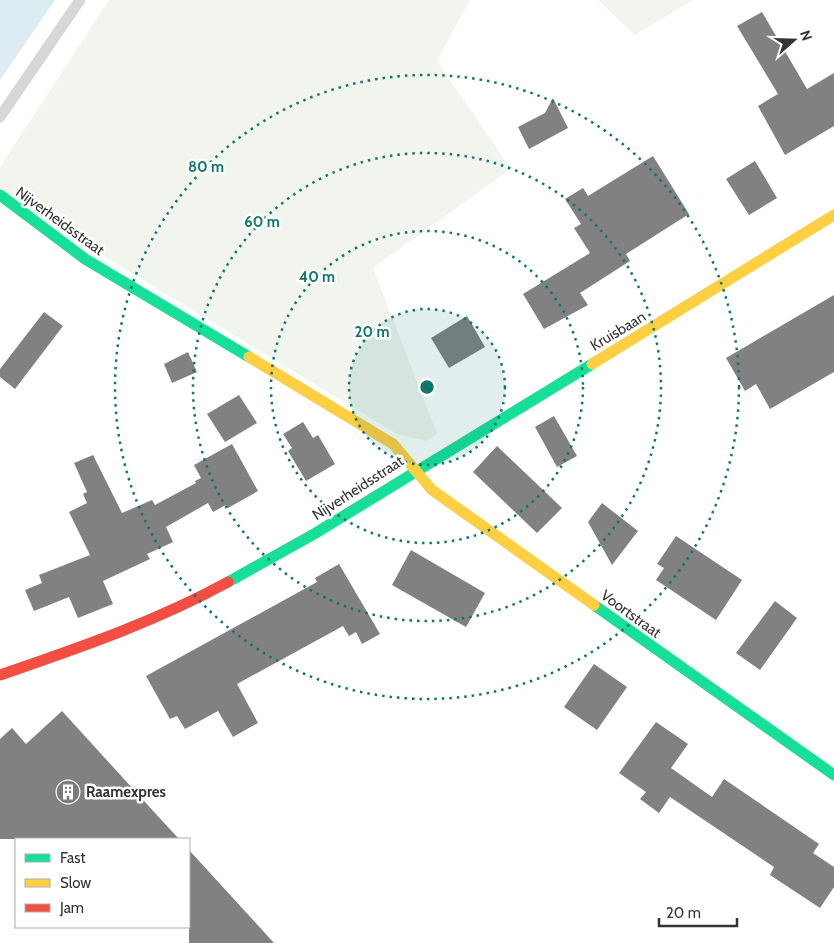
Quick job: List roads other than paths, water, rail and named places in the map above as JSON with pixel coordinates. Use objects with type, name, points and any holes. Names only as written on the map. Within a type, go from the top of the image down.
[{"type":"street","name":"Nijverheidsstraat","points":[[0,195],[85,259],[393,444],[417,470],[314,534],[186,605],[110,638],[0,675]]},
{"type":"street","name":"Kruisbaan","points":[[417,470],[834,215]]},
{"type":"street","name":"Voortstraat","points":[[417,470],[432,490],[834,775]]},
{"type":"lane","points":[[0,117],[80,0]]},
{"type":"place","name":"Raamexpres","points":[[68,792]]}]
